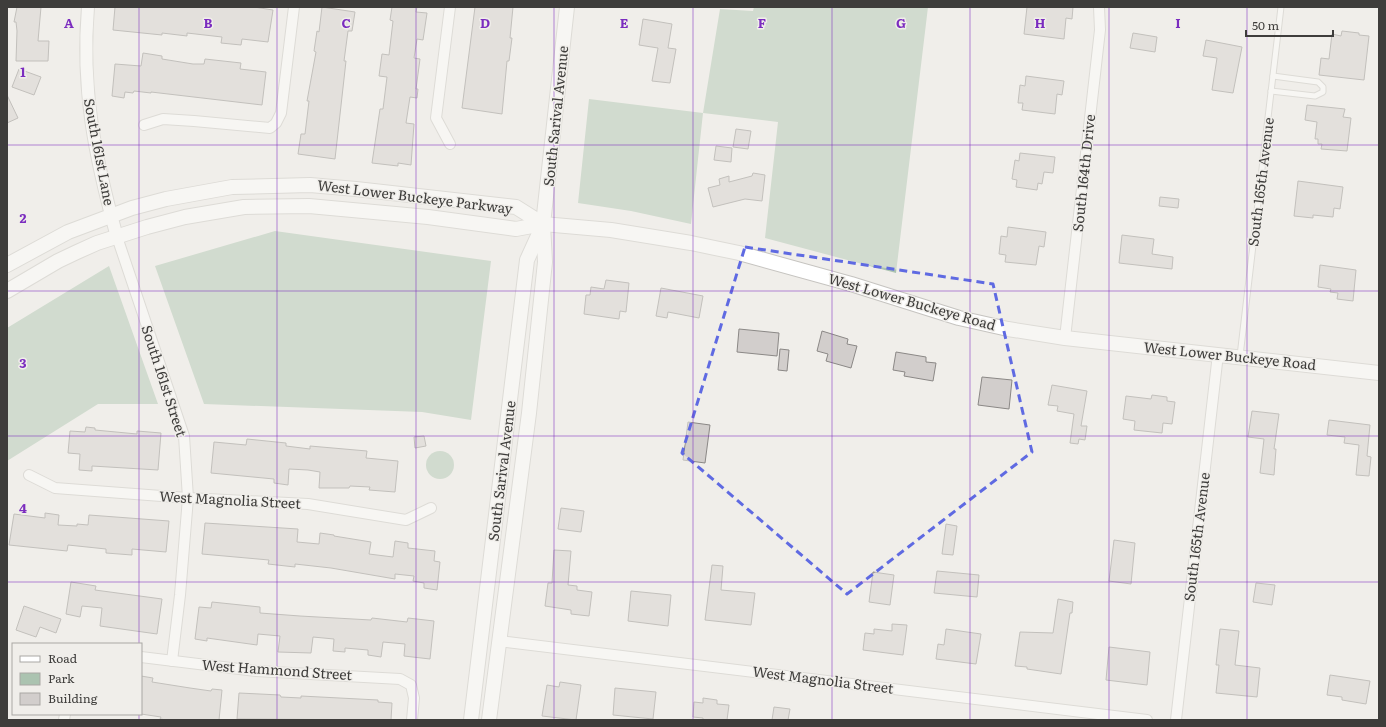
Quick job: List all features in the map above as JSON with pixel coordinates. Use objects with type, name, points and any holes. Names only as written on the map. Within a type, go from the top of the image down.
[{"type":"main road","name":"South Sarival Avenue","points":[[489,720],[529,413],[545,262],[543,224],[567,7]]},
{"type":"main road","name":"West Lower Buckeye Parkway","points":[[7,291],[58,261],[97,243],[114,226],[166,199],[232,188],[310,185],[356,188],[516,208],[543,224]]},
{"type":"main road","name":"West Lower Buckeye Parkway","points":[[7,265],[68,232],[185,217],[244,207],[309,206],[428,217],[516,229],[543,224]]},
{"type":"main road","name":"South Sarival Avenue","points":[[471,720],[527,260],[543,224]]},
{"type":"main road","name":"West Lower Buckeye Road","points":[[543,224],[611,230],[718,248],[843,282],[959,318],[1001,327],[1065,338],[1240,356],[1379,373]]},
{"type":"main road","points":[[482,638],[499,641]]},
{"type":"street","name":"South 161st Lane","points":[[88,7],[86,83],[96,155],[114,226]]},
{"type":"street","points":[[144,125],[163,120],[194,121],[270,128],[276,123],[282,113],[294,7]]},
{"type":"street","points":[[450,7],[436,118],[450,144]]},
{"type":"street","name":"South 164th Drive","points":[[1065,338],[1100,30],[1098,7]]},
{"type":"street","name":"South 161st Street","points":[[114,226],[184,436],[188,498],[180,595],[172,661]]},
{"type":"street","name":"South 165th Avenue","points":[[1176,720],[1218,354]]},
{"type":"street","name":"West Magnolia Street","points":[[29,475],[55,488],[188,498],[308,504],[406,520],[431,508]]},
{"type":"street","name":"West Magnolia Street","points":[[499,641],[1147,720]]},
{"type":"street","name":"West Hammond Street","points":[[142,657],[256,671],[400,679],[411,685],[414,698],[412,720]]},
{"type":"lane","name":"South 165th Avenue","points":[[1240,356],[1281,7]]},
{"type":"lane","points":[[1271,91],[1315,96],[1323,92],[1323,87],[1318,82],[1273,76]]},
{"type":"highlighted area","points":[[745,247],[993,284],[1032,452],[847,594],[682,453]]},
{"type":"green space","points":[[754,7],[928,7],[896,273],[765,238],[778,122],[703,113],[720,9],[753,11]]},
{"type":"green space","points":[[589,99],[703,113],[691,224],[631,211],[578,203]]},
{"type":"green space","points":[[275,231],[491,261],[471,420],[422,412],[204,404],[155,266]]},
{"type":"green space","points":[[109,266],[158,404],[98,404],[7,461],[7,328]]},
{"type":"green space","points":[[440,451],[450,455],[454,465],[450,475],[440,479],[430,475],[426,465],[430,455]]},
{"type":"building","points":[[17,7],[41,7],[38,41],[49,41],[48,61],[16,61],[17,31],[16,22],[14,22]]},
{"type":"building","points":[[115,7],[254,7],[273,10],[268,42],[242,39],[241,45],[221,43],[222,37],[187,33],[187,36],[162,33],[162,35],[113,30]]},
{"type":"building","points":[[322,7],[355,12],[352,31],[348,31],[335,159],[298,154],[301,134],[305,134],[309,101],[307,101]]},
{"type":"building","points":[[392,7],[417,7],[416,12],[427,13],[423,40],[417,39],[414,58],[420,59],[416,89],[418,89],[417,98],[410,97],[406,123],[414,124],[411,165],[398,163],[398,166],[372,163],[380,109],[383,109],[387,77],[379,76],[382,54],[389,55],[393,21],[390,20]]},
{"type":"building","points":[[475,7],[513,7],[510,38],[512,38],[509,61],[507,61],[502,114],[462,108]]},
{"type":"building","points":[[1027,7],[1073,7],[1072,19],[1066,18],[1064,39],[1024,34]]},
{"type":"building","points":[[643,19],[672,24],[668,48],[676,49],[670,83],[652,81],[658,48],[639,45]]},
{"type":"building","points":[[1342,31],[1369,36],[1364,80],[1319,75],[1321,58],[1329,59],[1332,34],[1341,36]]},
{"type":"building","points":[[1133,33],[1157,37],[1155,52],[1130,48]]},
{"type":"building","points":[[1206,40],[1242,47],[1233,93],[1212,90],[1217,58],[1203,56]]},
{"type":"building","points":[[143,53],[162,56],[162,59],[193,64],[204,64],[205,59],[241,63],[240,69],[266,72],[262,105],[151,92],[125,92],[124,98],[112,96],[115,64],[141,66]]},
{"type":"building","points":[[19,69],[41,77],[34,95],[12,87]]},
{"type":"building","points":[[1026,76],[1064,81],[1062,95],[1057,94],[1055,114],[1022,110],[1023,103],[1018,103],[1020,85],[1025,86]]},
{"type":"building","points":[[7,95],[18,118],[7,123]]},
{"type":"building","points":[[1307,105],[1345,109],[1343,117],[1351,118],[1347,151],[1321,149],[1322,144],[1318,144],[1318,139],[1315,139],[1317,122],[1305,120]]},
{"type":"building","points":[[736,129],[751,131],[748,149],[733,147]]},
{"type":"building","points":[[716,146],[732,148],[731,162],[714,160]]},
{"type":"building","points":[[1020,153],[1055,157],[1053,173],[1044,172],[1042,184],[1038,183],[1037,190],[1016,187],[1017,180],[1012,179],[1015,160],[1019,161]]},
{"type":"building","points":[[753,173],[765,175],[762,201],[745,199],[713,207],[708,188],[720,185],[719,179],[729,176],[729,182],[752,176]]},
{"type":"building","points":[[1298,181],[1343,187],[1340,209],[1334,208],[1333,217],[1313,215],[1313,218],[1294,216]]},
{"type":"building","points":[[1160,197],[1179,199],[1178,208],[1159,206]]},
{"type":"building","points":[[1008,227],[1046,232],[1044,247],[1039,246],[1036,265],[1005,262],[1006,255],[999,254],[1001,236],[1007,237]]},
{"type":"building","points":[[1122,235],[1154,239],[1152,254],[1173,257],[1172,269],[1119,263]]},
{"type":"building","points":[[1320,265],[1356,270],[1353,301],[1337,299],[1338,293],[1330,292],[1331,289],[1318,287]]},
{"type":"building","points":[[606,280],[629,283],[626,312],[620,311],[619,319],[584,314],[586,295],[590,295],[591,287],[604,289]]},
{"type":"building","points":[[661,288],[703,296],[699,318],[668,312],[667,318],[656,316]]},
{"type":"building","points":[[739,329],[779,333],[777,356],[737,352]]},
{"type":"building","points":[[822,331],[848,339],[847,344],[857,346],[851,368],[826,361],[828,354],[817,351]]},
{"type":"building","points":[[780,349],[789,350],[787,371],[778,370]]},
{"type":"building","points":[[896,352],[926,357],[926,362],[936,363],[933,381],[904,376],[905,372],[893,370]]},
{"type":"building","points":[[982,377],[1012,380],[1009,409],[978,405]]},
{"type":"building","points":[[1052,385],[1087,391],[1081,426],[1087,426],[1085,440],[1079,439],[1078,444],[1070,443],[1074,414],[1057,411],[1058,406],[1048,405]]},
{"type":"building","points":[[1152,395],[1167,397],[1167,401],[1175,402],[1172,424],[1163,423],[1162,433],[1134,430],[1135,421],[1123,419],[1126,396],[1151,399]]},
{"type":"building","points":[[1252,411],[1279,414],[1274,449],[1276,449],[1274,475],[1260,473],[1264,439],[1248,437]]},
{"type":"building","points":[[1329,420],[1370,425],[1367,456],[1371,457],[1369,476],[1356,475],[1359,445],[1344,443],[1345,437],[1327,435]]},
{"type":"building","points":[[688,422],[710,425],[705,463],[683,460]]},
{"type":"building","points":[[86,427],[95,428],[95,430],[137,434],[137,431],[161,433],[158,470],[92,466],[92,471],[79,470],[80,454],[68,453],[70,431],[85,432]]},
{"type":"building","points":[[424,436],[426,446],[415,448],[414,437]]},
{"type":"building","points":[[247,439],[286,443],[286,446],[310,449],[310,446],[367,451],[366,458],[398,461],[395,492],[369,490],[370,487],[350,486],[349,488],[319,488],[320,472],[308,470],[289,469],[288,485],[274,483],[274,479],[211,473],[214,442],[246,445]]},
{"type":"building","points":[[561,508],[584,511],[581,532],[558,529]]},
{"type":"building","points":[[45,513],[59,515],[58,525],[88,525],[89,515],[169,521],[166,552],[132,549],[132,555],[106,553],[106,549],[68,545],[67,551],[9,545],[14,514],[45,518]]},
{"type":"building","points":[[205,523],[298,529],[297,542],[319,544],[320,533],[334,535],[371,542],[369,554],[393,557],[395,541],[408,543],[408,548],[435,551],[434,561],[440,562],[437,590],[424,588],[424,583],[413,581],[414,576],[395,574],[395,579],[331,568],[295,564],[295,567],[268,564],[269,560],[202,554]]},
{"type":"building","points":[[946,524],[957,526],[953,555],[942,554]]},
{"type":"building","points":[[1114,540],[1135,543],[1131,584],[1109,581]]},
{"type":"building","points":[[554,550],[571,551],[568,585],[577,586],[577,590],[592,592],[589,616],[571,614],[571,610],[545,606],[548,583],[552,583]]},
{"type":"building","points":[[712,565],[723,566],[721,590],[755,593],[751,625],[705,620]]},
{"type":"building","points":[[937,571],[979,575],[977,597],[934,593]]},
{"type":"building","points":[[873,572],[894,575],[890,605],[869,602]]},
{"type":"building","points":[[71,582],[96,586],[95,590],[162,599],[157,634],[100,626],[102,608],[82,606],[80,617],[66,614]]},
{"type":"building","points":[[1256,583],[1275,585],[1272,605],[1253,602]]},
{"type":"building","points":[[631,591],[671,595],[668,626],[628,621]]},
{"type":"building","points":[[1058,599],[1073,602],[1061,674],[1015,666],[1020,632],[1053,633]]},
{"type":"building","points":[[212,602],[260,607],[260,613],[371,620],[372,618],[407,622],[408,618],[434,621],[430,659],[404,656],[405,644],[383,642],[381,657],[368,655],[368,650],[345,648],[345,652],[333,651],[334,639],[313,637],[311,653],[278,652],[280,636],[258,634],[257,645],[207,638],[207,641],[195,639],[199,607],[211,608]]},
{"type":"building","points":[[24,606],[61,619],[56,633],[40,627],[36,637],[16,630]]},
{"type":"building","points":[[892,624],[907,625],[903,655],[863,650],[865,633],[874,634],[874,629],[892,631]]},
{"type":"building","points":[[946,629],[981,634],[976,664],[936,659],[938,644],[944,645]]},
{"type":"building","points":[[1220,629],[1239,631],[1235,665],[1260,668],[1257,697],[1216,693],[1219,665],[1216,665]]},
{"type":"building","points":[[1109,647],[1150,652],[1147,685],[1106,680]]},
{"type":"building","points":[[1330,675],[1370,681],[1366,704],[1342,700],[1342,697],[1327,695]]},
{"type":"building","points":[[142,676],[153,678],[152,682],[211,691],[212,689],[222,690],[219,720],[167,720],[160,719],[161,717],[142,714]]},
{"type":"building","points":[[560,682],[581,685],[576,720],[542,716],[547,685],[559,687]]},
{"type":"building","points":[[615,688],[656,692],[653,719],[613,715]]},
{"type":"building","points":[[239,693],[280,695],[281,697],[301,698],[301,696],[378,700],[378,702],[392,703],[391,720],[237,719]]},
{"type":"building","points":[[703,698],[717,700],[717,704],[729,705],[727,720],[703,720],[703,718],[693,717],[694,702],[703,703]]},
{"type":"building","points":[[774,707],[790,709],[788,720],[772,720]]}]
